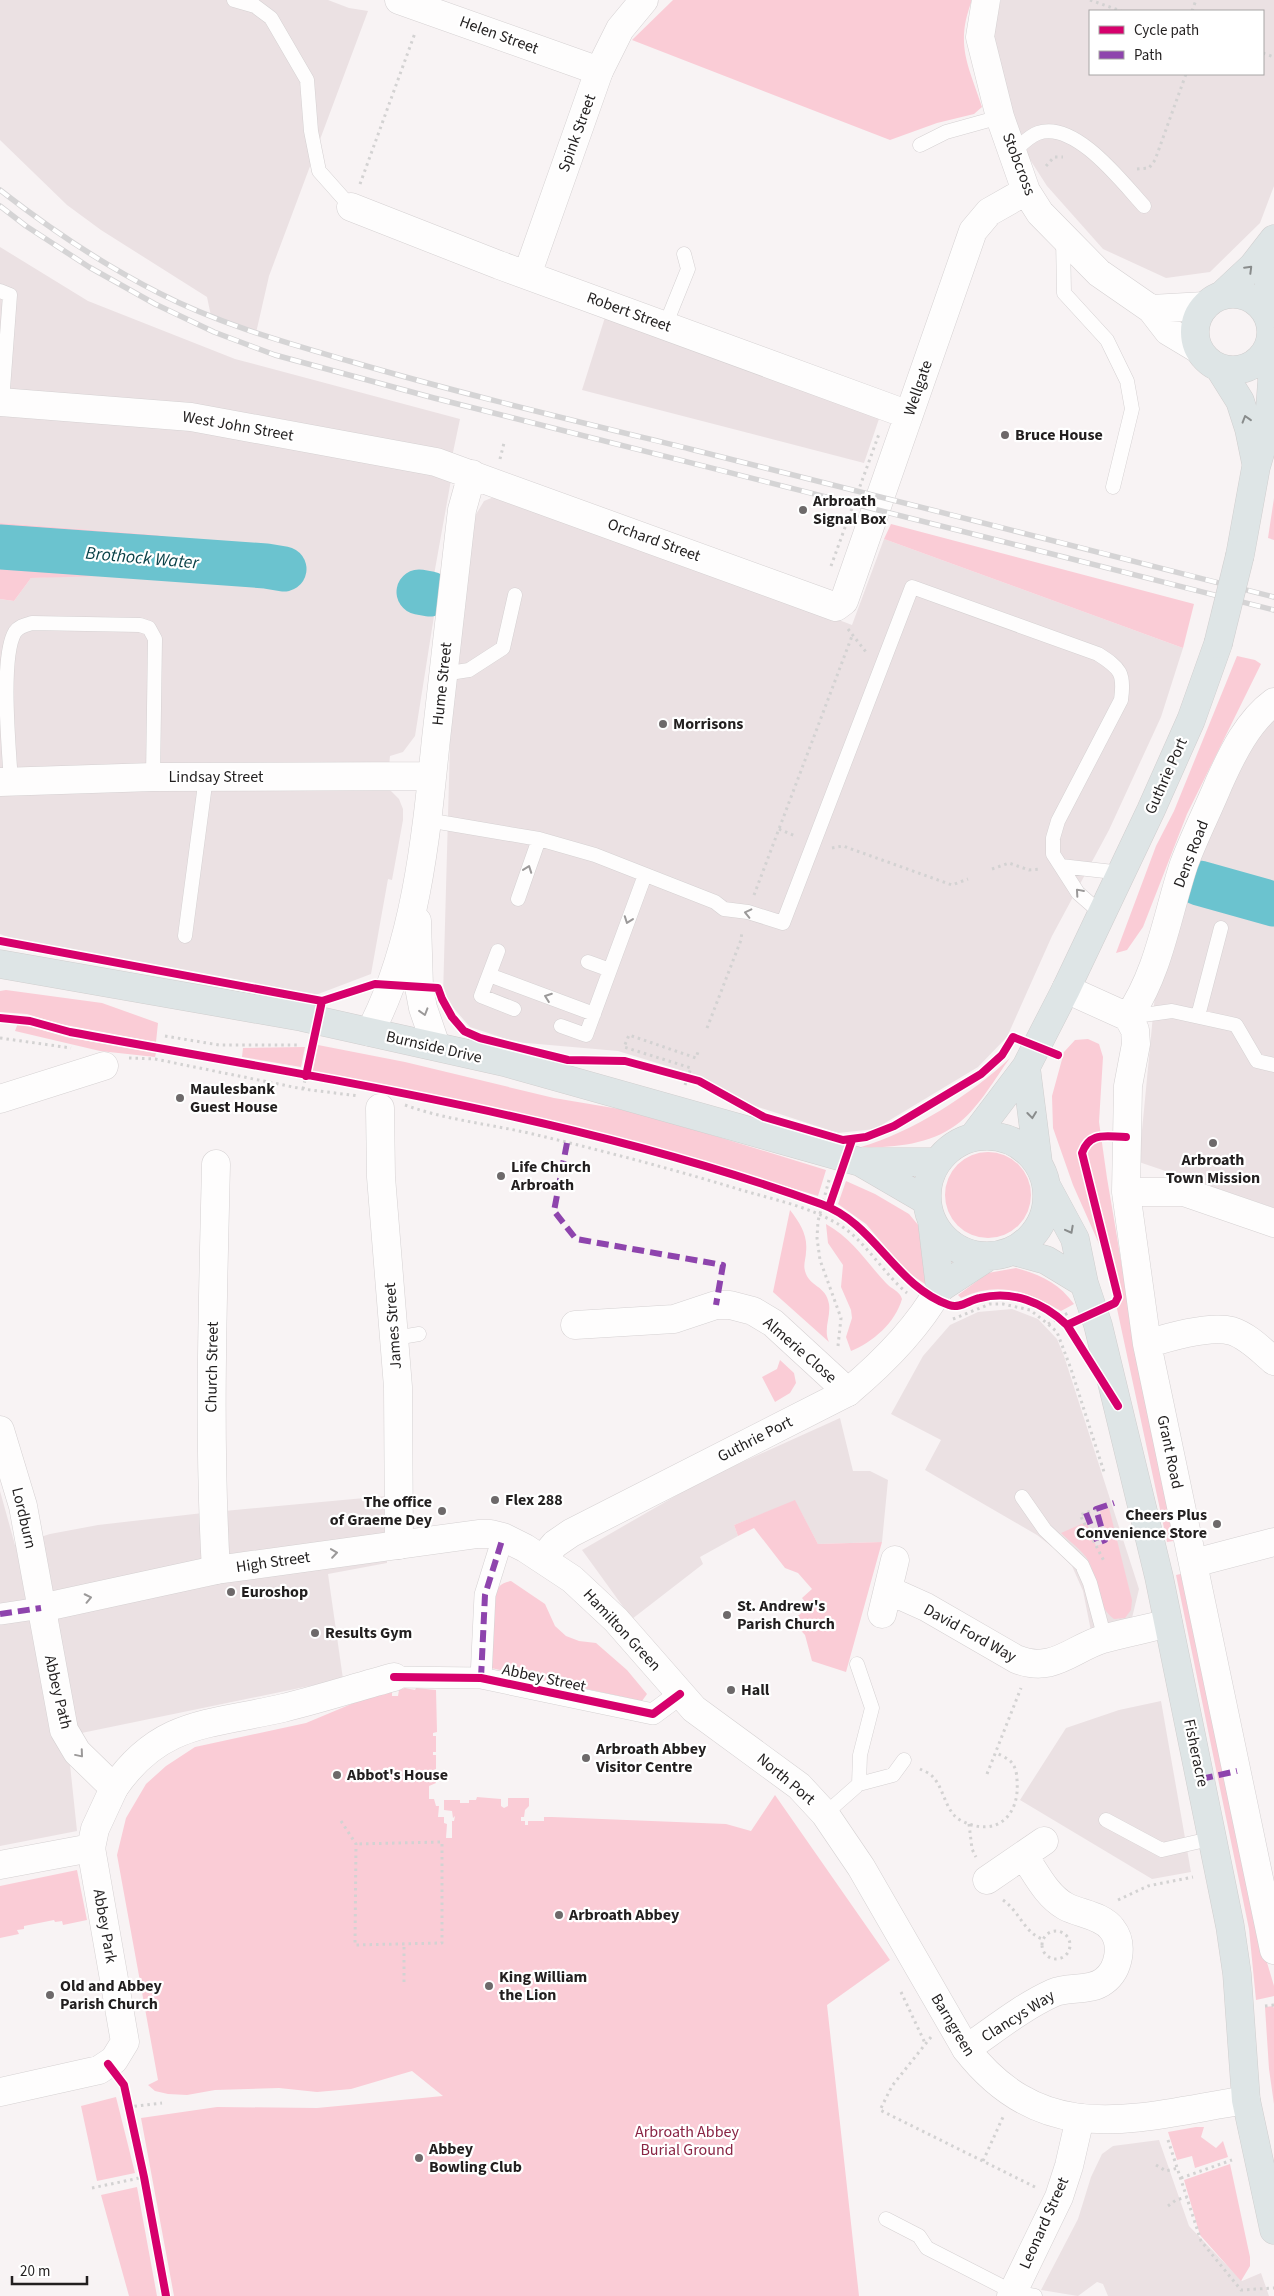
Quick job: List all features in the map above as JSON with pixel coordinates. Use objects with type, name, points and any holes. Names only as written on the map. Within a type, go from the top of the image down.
[{"type":"main road","points":[[1274,239],[1253,266],[1213,300],[1198,316],[1195,326],[1195,338],[1198,349],[1211,364],[1220,369],[1232,371],[1244,369],[1255,364],[1270,345],[1271,325],[1268,315],[1269,284],[1274,261]]},
{"type":"main road","points":[[1213,300],[1243,294],[1253,299],[1268,315]]},
{"type":"main road","name":"Guthrie Port","points":[[973,1137],[1026,1067],[1122,873],[1191,720],[1218,644],[1240,555],[1256,467],[1271,423],[1272,381],[1270,345]]},
{"type":"main road","name":"Guthrie Port","points":[[1220,369],[1240,401],[1249,429],[1256,467]]},
{"type":"main road","name":"Burnside Drive","points":[[0,964],[316,1033],[370,1032],[436,1046],[677,1110],[846,1165],[929,1211]]},
{"type":"main road","points":[[1001,1254],[1029,1240],[1041,1225],[1047,1206],[1026,1067]]},
{"type":"main road","points":[[940,1288],[929,1211],[930,1174],[947,1150],[959,1142],[973,1137],[988,1135],[1003,1137],[1016,1142],[1028,1151],[1042,1175]]},
{"type":"main road","name":"Burnside Drive","points":[[846,1165],[937,1162]]},
{"type":"main road","name":"Fisheracre","points":[[1042,1175],[1075,1239],[1084,1282],[1085,1311],[1168,1624],[1221,1875],[1237,1974],[1246,2100],[1274,2230]]},
{"type":"main road","points":[[929,1211],[940,1235],[966,1253],[1001,1254],[1046,1260],[1084,1282]]},
{"type":"main road","name":"Guthrie Port","points":[[940,1288],[1001,1254]]},
{"type":"street","name":"Helen Street","points":[[399,0],[599,71]]},
{"type":"street","name":"Spink Street","points":[[526,275],[599,71],[620,29],[644,0]]},
{"type":"street","name":"Stobcross","points":[[986,0],[980,37],[1000,117],[1026,191],[1040,213],[1099,274],[1151,309],[1168,331],[1198,349]]},
{"type":"street","name":"Wellgate","points":[[836,607],[844,600],[973,231],[989,212],[1026,191]]},
{"type":"street","name":"Robert Street","points":[[351,207],[526,275],[909,415]]},
{"type":"street","points":[[1151,309],[1213,300]]},
{"type":"street","name":"West John Street","points":[[1,402],[191,416],[436,462],[472,474]]},
{"type":"street","name":"Orchard Street","points":[[472,474],[836,607]]},
{"type":"street","name":"Hume Street","points":[[370,1032],[381,1012],[390,985],[416,894],[432,776],[462,510],[472,474]]},
{"type":"street","name":"Dens Road","points":[[1128,1017],[1140,1000],[1152,972],[1185,863],[1233,752],[1251,726],[1274,702]]},
{"type":"street","name":"Lindsay Street","points":[[5,782],[206,777],[432,776]]},
{"type":"street","name":"Hume Street","points":[[416,894],[419,988],[423,1008],[436,1046]]},
{"type":"street","points":[[1066,989],[1128,1017]]},
{"type":"street","name":"Grant Road","points":[[1128,1017],[1135,1030],[1136,1044],[1128,1086],[1126,1192],[1147,1344],[1274,1949]]},
{"type":"street","points":[[0,1099],[115,1062]]},
{"type":"street","name":"James Street","points":[[381,1103],[381,1177],[407,1336],[398,1387],[399,1545]]},
{"type":"street","name":"Church Street","points":[[216,1164],[211,1374],[211,1471],[216,1570]]},
{"type":"street","points":[[1126,1192],[1184,1192],[1274,1223]]},
{"type":"street","name":"Guthrie Port","points":[[543,1558],[555,1544],[571,1533],[848,1392],[906,1337],[940,1288]]},
{"type":"street","name":"Almerie Close","points":[[575,1325],[674,1319],[716,1305],[730,1305],[753,1311],[773,1323],[848,1392]]},
{"type":"street","points":[[1147,1344],[1209,1330],[1232,1331],[1256,1345],[1274,1361]]},
{"type":"street","name":"Lordburn","points":[[0,1430],[23,1506],[41,1608]]},
{"type":"street","name":"High Street","points":[[0,1614],[41,1608],[216,1570],[478,1534],[502,1537],[543,1558]]},
{"type":"street","points":[[481,1678],[484,1595],[502,1537]]},
{"type":"street","points":[[1194,1563],[1274,1542]]},
{"type":"street","name":"Hamilton Green","points":[[543,1558],[594,1598],[687,1701]]},
{"type":"street","name":"David Ford Way","points":[[895,1560],[885,1602],[926,1608],[1016,1659],[1030,1664],[1053,1663],[1105,1639],[1168,1624]]},
{"type":"street","name":"Abbey Path","points":[[41,1608],[64,1730],[77,1752],[114,1788]]},
{"type":"street","name":"Abbey Street","points":[[91,1848],[95,1830],[114,1788],[140,1756],[172,1734],[192,1727],[284,1707],[394,1677],[481,1678],[653,1714],[687,1701]]},
{"type":"street","name":"North Port","points":[[687,1701],[800,1786],[825,1814],[861,1867]]},
{"type":"street","points":[[0,1865],[91,1848]]},
{"type":"street","name":"Abbey Park","points":[[0,2092],[99,2070],[114,2060],[125,2042],[91,1848]]},
{"type":"street","name":"Clancys Way","points":[[966,2049],[1050,1994],[1061,1990],[1096,1986],[1111,1975],[1118,1958],[1118,1942],[1112,1928],[1094,1917],[1073,1910],[1050,1894],[1034,1848],[987,1880]]},
{"type":"street","name":"Barngreen","points":[[861,1867],[966,2049],[982,2070],[1031,2105],[1058,2115],[1108,2121],[1246,2100]]},
{"type":"street","name":"Leonard Street","points":[[1020,2295],[1059,2197],[1069,2166],[1080,2118]]},
{"type":"lane","points":[[234,0],[256,6],[271,18],[307,80],[311,132],[319,171],[351,207]]},
{"type":"lane","points":[[920,145],[946,132],[1000,117]]},
{"type":"lane","points":[[1013,152],[1036,133],[1050,130],[1064,133],[1091,151],[1144,206]]},
{"type":"lane","points":[[1063,237],[1064,293],[1106,340],[1127,381],[1132,409],[1113,487]]},
{"type":"lane","points":[[665,326],[688,269],[684,254]]},
{"type":"lane","points":[[0,291],[10,295],[1,402]]},
{"type":"lane","points":[[426,820],[539,839],[595,855],[715,902],[724,909],[748,912],[783,923],[912,587],[1098,654],[1117,666],[1124,683],[1122,700],[1058,821],[1053,838],[1053,854],[1078,894],[1102,914]]},
{"type":"lane","points":[[444,674],[469,670],[503,648],[515,595]]},
{"type":"lane","points":[[5,782],[8,650],[14,633],[20,626],[32,623],[140,625],[149,628],[155,639],[153,778]]},
{"type":"lane","points":[[186,936],[206,777]]},
{"type":"lane","points":[[518,899],[539,839]]},
{"type":"lane","points":[[1061,866],[1122,873]]},
{"type":"lane","points":[[561,1026],[586,1035],[645,875]]},
{"type":"lane","points":[[1198,1016],[1221,928]]},
{"type":"lane","points":[[498,951],[481,996],[514,1009]]},
{"type":"lane","points":[[588,962],[610,970]]},
{"type":"lane","points":[[490,975],[594,1014]]},
{"type":"lane","points":[[1128,1017],[1172,1011],[1236,1025],[1257,1061],[1274,1066]]},
{"type":"lane","points":[[1022,1497],[1045,1530],[1082,1565],[1090,1583],[1105,1639]]},
{"type":"lane","points":[[858,1664],[872,1708],[860,1755],[859,1784]]},
{"type":"lane","points":[[825,1814],[859,1784],[893,1775],[904,1760]]},
{"type":"lane","points":[[1106,1820],[1162,1850],[1214,1838]]},
{"type":"lane","points":[[886,2219],[920,2236],[927,2248],[1020,2295]]},
{"type":"path","points":[[1090,0],[1118,10]]},
{"type":"path","points":[[351,207],[424,8]]},
{"type":"path","points":[[830,566],[879,434]]},
{"type":"path","points":[[500,460],[504,443]]},
{"type":"path","points":[[836,607],[852,636],[881,668]]},
{"type":"path","points":[[753,897],[852,636]]},
{"type":"path","points":[[779,829],[798,838]]},
{"type":"path","points":[[828,848],[843,846],[952,885],[968,879]]},
{"type":"path","points":[[992,869],[1008,863],[1029,870],[1061,866]]},
{"type":"path","points":[[707,1028],[741,940],[743,923]]},
{"type":"path","points":[[164,1036],[219,1045],[316,1033]]},
{"type":"path","points":[[677,1110],[691,1079],[691,1068],[624,1047],[629,1034],[696,1058],[698,1052]]},
{"type":"path","points":[[0,1038],[43,1042],[80,1050]]},
{"type":"path","points":[[115,1062],[175,1063],[381,1103],[434,1116],[536,1135],[698,1177],[820,1214],[839,1225],[860,1243],[887,1275],[909,1294]]},
{"type":"path","points":[[303,1089],[307,1073]]},
{"type":"path","points":[[297,1074],[307,1073],[315,1077]]},
{"type":"path","points":[[679,1075],[691,1079]]},
{"type":"path","points":[[823,1370],[837,1349],[841,1318],[820,1260],[817,1238],[822,1204],[846,1165]]},
{"type":"path","points":[[814,1201],[828,1207],[846,1165]]},
{"type":"path","points":[[945,1317],[950,1320],[990,1304],[1003,1304],[1030,1310],[1048,1324],[1056,1332],[1071,1369],[1106,1476]]},
{"type":"path","points":[[1056,1316],[1067,1325],[1085,1311]]},
{"type":"path","points":[[1048,1324],[1056,1316],[1085,1311]]},
{"type":"path","points":[[1086,1513],[1096,1509]]},
{"type":"path","points":[[987,1774],[1011,1713]]},
{"type":"path","points":[[904,1760],[933,1776],[953,1814],[961,1821],[978,1827],[992,1828],[1003,1822],[1013,1810],[1019,1796],[1017,1772],[1012,1762],[996,1753]]},
{"type":"path","points":[[341,1821],[356,1844],[355,1945],[442,1943],[442,1842],[356,1844]]},
{"type":"path","points":[[1094,1917],[1106,1906],[1139,1889],[1187,1877],[1221,1875]]},
{"type":"path","points":[[1052,1931],[1065,1934],[1070,1941],[1066,1955],[1057,1959],[1048,1957],[1042,1949],[1042,1939],[1052,1931]]},
{"type":"path","points":[[404,1943],[404,1982]]},
{"type":"path","points":[[953,2025],[932,2036],[925,2043],[892,2086],[880,2110],[1059,2197]]},
{"type":"path","points":[[983,2161],[1014,2094]]},
{"type":"path","points":[[130,2116],[127,2103],[162,2102]]},
{"type":"path","points":[[1159,2113],[1201,2241],[1241,2290],[1274,2288]]},
{"type":"path","points":[[1181,2178],[1234,2160],[1235,2167]]},
{"type":"path","points":[[1156,2165],[1166,2171],[1178,2168]]},
{"type":"path","points":[[142,2168],[146,2186]]},
{"type":"path","points":[[92,2188],[144,2177]]},
{"type":"path","points":[[1168,2206],[1176,2200],[1187,2197]]},
{"type":"shaded area","points":[[0,0],[328,0],[349,8],[368,11],[269,276],[256,333],[211,316],[207,297],[101,230],[67,205],[0,140]]},
{"type":"shaded area","points":[[1001,0],[1274,0],[1274,186],[1260,223],[1210,272],[1166,278],[1103,249],[1047,186],[1013,133],[992,47],[995,18]]},
{"type":"shaded area","points":[[0,247],[88,301],[235,359],[460,419],[452,457],[451,480],[434,575],[415,571],[409,605],[417,607],[417,612],[434,616],[415,736],[403,752],[390,756],[387,787],[399,799],[403,809],[403,820],[392,880],[388,879],[371,974],[313,996],[13,939],[0,934],[0,599],[14,601],[31,578],[69,576],[104,576],[283,587],[285,556],[157,535],[0,523]]},
{"type":"shaded area","points":[[607,311],[880,416],[864,463],[582,390]]},
{"type":"shaded area","points":[[506,492],[852,625],[884,539],[1183,648],[1161,717],[1109,830],[1052,936],[1007,1037],[978,1067],[875,1129],[838,1133],[749,1104],[696,1075],[618,1051],[515,1042],[470,1027],[443,996],[451,708],[469,526],[484,501]]},
{"type":"shaded area","points":[[1274,713],[1274,1208],[1139,1162],[1156,984],[1222,788]]},
{"type":"shaded area","points":[[1012,1309],[1038,1319],[1057,1339],[1139,1589],[1132,1618],[1091,1631],[1083,1591],[1072,1566],[1037,1535],[925,1470],[941,1440],[891,1414],[923,1356],[950,1325],[978,1312]]},
{"type":"shaded area","points":[[840,1418],[853,1471],[870,1471],[888,1480],[882,1542],[818,1544],[795,1501],[734,1525],[738,1536],[700,1557],[703,1564],[632,1619],[582,1550],[705,1479]]},
{"type":"shaded area","points":[[0,1491],[15,1545],[50,1534],[98,1525],[386,1496],[387,1563],[328,1574],[343,1679],[67,1736],[77,1831],[0,1846]]},
{"type":"shaded area","points":[[1161,1701],[1191,1872],[1152,1879],[1020,1800],[1066,1728],[1119,1710]]},
{"type":"shaded area","points":[[1159,2140],[1189,2226],[1242,2281],[1261,2273],[1269,2296],[1108,2296],[1103,2284],[1097,2282],[1078,2296],[1041,2290],[1078,2219],[1091,2177],[1102,2154],[1113,2146]]},
{"type":"green space","points":[[673,0],[972,0],[964,30],[965,54],[982,107],[974,114],[937,123],[890,140],[632,40]]},
{"type":"green space","points":[[1274,498],[1274,540],[1268,538]]},
{"type":"green space","points":[[0,523],[157,535],[285,556],[283,587],[104,576],[31,578],[14,601],[0,599]]},
{"type":"green space","points":[[891,524],[1194,604],[1183,648],[884,539]]},
{"type":"green space","points":[[1237,656],[1255,660],[1261,664],[1187,814],[1143,927],[1127,950],[1116,953],[1156,846],[1174,811]]},
{"type":"green space","points":[[6,990],[102,1003],[158,1023],[156,1042],[60,1024],[27,1014],[0,1012],[0,991]]},
{"type":"green space","points":[[18,1023],[66,1037],[156,1053],[155,1057],[100,1051],[15,1031]]},
{"type":"green space","points":[[1088,1039],[1099,1044],[1103,1057],[1099,1122],[1107,1178],[1127,1296],[1180,1540],[1167,1542],[1116,1304],[1119,1289],[1073,1185],[1053,1128],[1052,1096],[1064,1052],[1075,1040]]},
{"type":"green space","points":[[318,1045],[405,1062],[554,1098],[637,1112],[826,1170],[818,1196],[710,1163],[548,1120],[312,1071]]},
{"type":"green space","points":[[305,1047],[301,1067],[242,1057],[243,1048]]},
{"type":"green space","points":[[1010,1058],[974,1108],[960,1122],[949,1129],[926,1140],[914,1143],[887,1147],[861,1147],[880,1141],[920,1122],[960,1098]]},
{"type":"green space","points":[[988,1152],[1004,1155],[1012,1159],[1024,1171],[1028,1179],[1031,1195],[1028,1211],[1024,1219],[1012,1231],[1004,1235],[988,1238],[972,1235],[964,1231],[952,1219],[948,1211],[945,1195],[948,1179],[952,1171],[964,1159],[972,1155]]},
{"type":"green space","points":[[846,1181],[875,1194],[909,1214],[919,1226],[930,1264],[925,1284],[906,1271],[866,1224],[838,1204]]},
{"type":"green space","points":[[790,1210],[800,1225],[806,1240],[804,1266],[807,1276],[825,1293],[829,1304],[827,1337],[829,1342],[773,1292]]},
{"type":"green space","points":[[826,1224],[852,1244],[902,1299],[889,1324],[875,1337],[851,1351],[846,1337],[852,1318],[851,1310],[841,1287],[843,1265],[828,1243]]},
{"type":"green space","points":[[1016,1268],[1048,1280],[1062,1290],[1074,1304],[1061,1311],[1037,1298],[1001,1289],[988,1290],[961,1298],[958,1295],[988,1273]]},
{"type":"green space","points":[[780,1360],[794,1373],[796,1383],[790,1393],[775,1402],[762,1377],[777,1369]]},
{"type":"green space","points":[[795,1500],[818,1544],[882,1542],[846,1672],[812,1661],[805,1635],[792,1621],[805,1610],[806,1603],[802,1598],[812,1589],[798,1573],[785,1568],[754,1528],[738,1536],[734,1525]]},
{"type":"green space","points":[[1109,1508],[1132,1600],[1131,1610],[1125,1618],[1114,1619],[1103,1607],[1088,1560],[1061,1533],[1086,1522],[1096,1546],[1108,1542],[1100,1511]]},
{"type":"green space","points":[[1185,1573],[1263,1949],[1274,1986],[1274,1996],[1256,2000],[1249,1929],[1176,1575]]},
{"type":"green space","points":[[511,1581],[545,1604],[555,1626],[566,1636],[579,1641],[596,1643],[627,1670],[647,1694],[642,1701],[491,1668],[494,1600],[499,1587]]},
{"type":"green space","name":"Arbroath Abbey Burial Ground","points":[[392,1687],[392,1696],[398,1696],[399,1690],[405,1688],[436,1690],[437,1732],[433,1733],[433,1736],[436,1736],[436,1752],[433,1752],[433,1755],[436,1755],[436,1769],[433,1772],[436,1773],[436,1783],[429,1786],[429,1799],[434,1799],[436,1806],[439,1806],[438,1817],[444,1817],[444,1823],[447,1824],[446,1838],[452,1838],[452,1821],[454,1821],[455,1816],[453,1818],[452,1811],[444,1810],[444,1800],[460,1800],[460,1803],[469,1803],[469,1800],[476,1800],[477,1797],[501,1799],[501,1806],[504,1808],[508,1806],[508,1798],[529,1798],[529,1806],[525,1810],[524,1817],[521,1817],[521,1821],[525,1821],[525,1825],[528,1825],[528,1821],[544,1821],[544,1817],[552,1817],[726,1824],[751,1831],[775,1795],[890,1960],[827,2005],[859,2296],[174,2296],[141,2118],[217,2107],[317,2108],[443,2096],[412,2071],[351,2089],[317,2092],[279,2088],[215,2090],[187,2095],[155,2091],[148,2085],[158,2080],[117,1855],[126,1818],[146,1784],[166,1766],[195,1747],[306,1723]]},
{"type":"green space","points":[[77,1870],[87,1920],[63,1925],[62,1921],[55,1922],[54,1920],[24,1926],[24,1929],[17,1930],[19,1934],[0,1938],[0,1886]]},
{"type":"green space","points":[[1273,2006],[1274,2104],[1269,2069],[1265,2007]]},
{"type":"green space","points":[[116,2097],[135,2173],[97,2181],[81,2106]]},
{"type":"green space","points":[[1204,2127],[1201,2137],[1216,2148],[1223,2141],[1228,2157],[1195,2168],[1192,2156],[1177,2160],[1168,2132]]},
{"type":"green space","points":[[1230,2164],[1250,2257],[1250,2266],[1241,2281],[1200,2235],[1184,2180]]},
{"type":"green space","points":[[137,2187],[157,2296],[129,2296],[101,2195]]},
{"type":"waterway","name":"Brothock Water","points":[[0,547],[266,566],[284,569]]},
{"type":"waterway","name":"Brothock Water","points":[[419,592],[430,594]]},
{"type":"waterway","name":"Brothock Water","points":[[1199,883],[1274,904]]},
{"type":"railway","points":[[0,190],[77,245],[138,282],[205,314],[276,339],[476,396],[1274,597]]},
{"type":"railway","points":[[0,206],[26,226],[89,267],[155,304],[214,332],[275,355],[434,398],[1274,610]]},
{"type":"marked path","points":[[567,1143],[554,1211],[576,1239],[723,1265],[716,1305]]},
{"type":"marked path","points":[[1086,1513],[1098,1543],[1105,1540],[1096,1509],[1114,1503]]},
{"type":"marked path","points":[[481,1678],[485,1595],[503,1537]]},
{"type":"marked path","points":[[0,1614],[41,1608]]},
{"type":"marked path","points":[[1201,1779],[1237,1771]]},
{"type":"cycle path","points":[[0,941],[322,1001],[375,984],[438,988],[452,1017],[464,1031],[480,1038],[568,1060],[625,1061],[699,1081],[764,1117],[843,1140],[866,1137],[894,1126],[981,1074],[1002,1055],[1013,1037],[1058,1055]]},
{"type":"cycle path","points":[[306,1076],[322,1001]]},
{"type":"cycle path","points":[[0,1018],[30,1021],[70,1032],[449,1103],[544,1123],[637,1147],[730,1174],[821,1204],[840,1213],[871,1239],[914,1284],[930,1296],[949,1305],[957,1306],[976,1299],[992,1296],[1015,1297],[1037,1304],[1067,1325],[1115,1303],[1118,1297],[1082,1153],[1085,1146],[1094,1138],[1105,1136],[1126,1137]]},
{"type":"cycle path","points":[[829,1207],[852,1140]]},
{"type":"cycle path","points":[[1067,1325],[1118,1406]]},
{"type":"cycle path","points":[[394,1677],[481,1678],[653,1714],[680,1694]]},
{"type":"cycle path","points":[[108,2064],[124,2085],[144,2177],[166,2296]]},
{"type":"place","name":"Bruce House","points":[[1005,435]]},
{"type":"place","name":"Arbroath Signal Box","points":[[803,510]]},
{"type":"place","name":"Morrisons","points":[[663,724]]},
{"type":"place","name":"Maulesbank Guest House","points":[[180,1098]]},
{"type":"place","name":"Arbroath Town Mission","points":[[1213,1143]]},
{"type":"place","name":"Life Church Arbroath","points":[[501,1176]]},
{"type":"place","name":"Flex 288","points":[[495,1500]]},
{"type":"place","name":"The office of Graeme Dey","points":[[442,1511]]},
{"type":"place","name":"Cheers Plus Convenience Store","points":[[1217,1524]]},
{"type":"place","name":"Euroshop","points":[[231,1592]]},
{"type":"place","name":"St. Andrew's Parish Church","points":[[727,1615]]},
{"type":"place","name":"Results Gym","points":[[315,1633]]},
{"type":"place","name":"Hall","points":[[731,1690]]},
{"type":"place","name":"Arbroath Abbey Visitor Centre","points":[[586,1758]]},
{"type":"place","name":"Abbot's House","points":[[337,1775]]},
{"type":"place","name":"Arbroath Abbey","points":[[559,1915]]},
{"type":"place","name":"King William the Lion","points":[[489,1986]]},
{"type":"place","name":"Old and Abbey Parish Church","points":[[50,1995]]},
{"type":"place","name":"Abbey Bowling Club","points":[[419,2158]]}]
